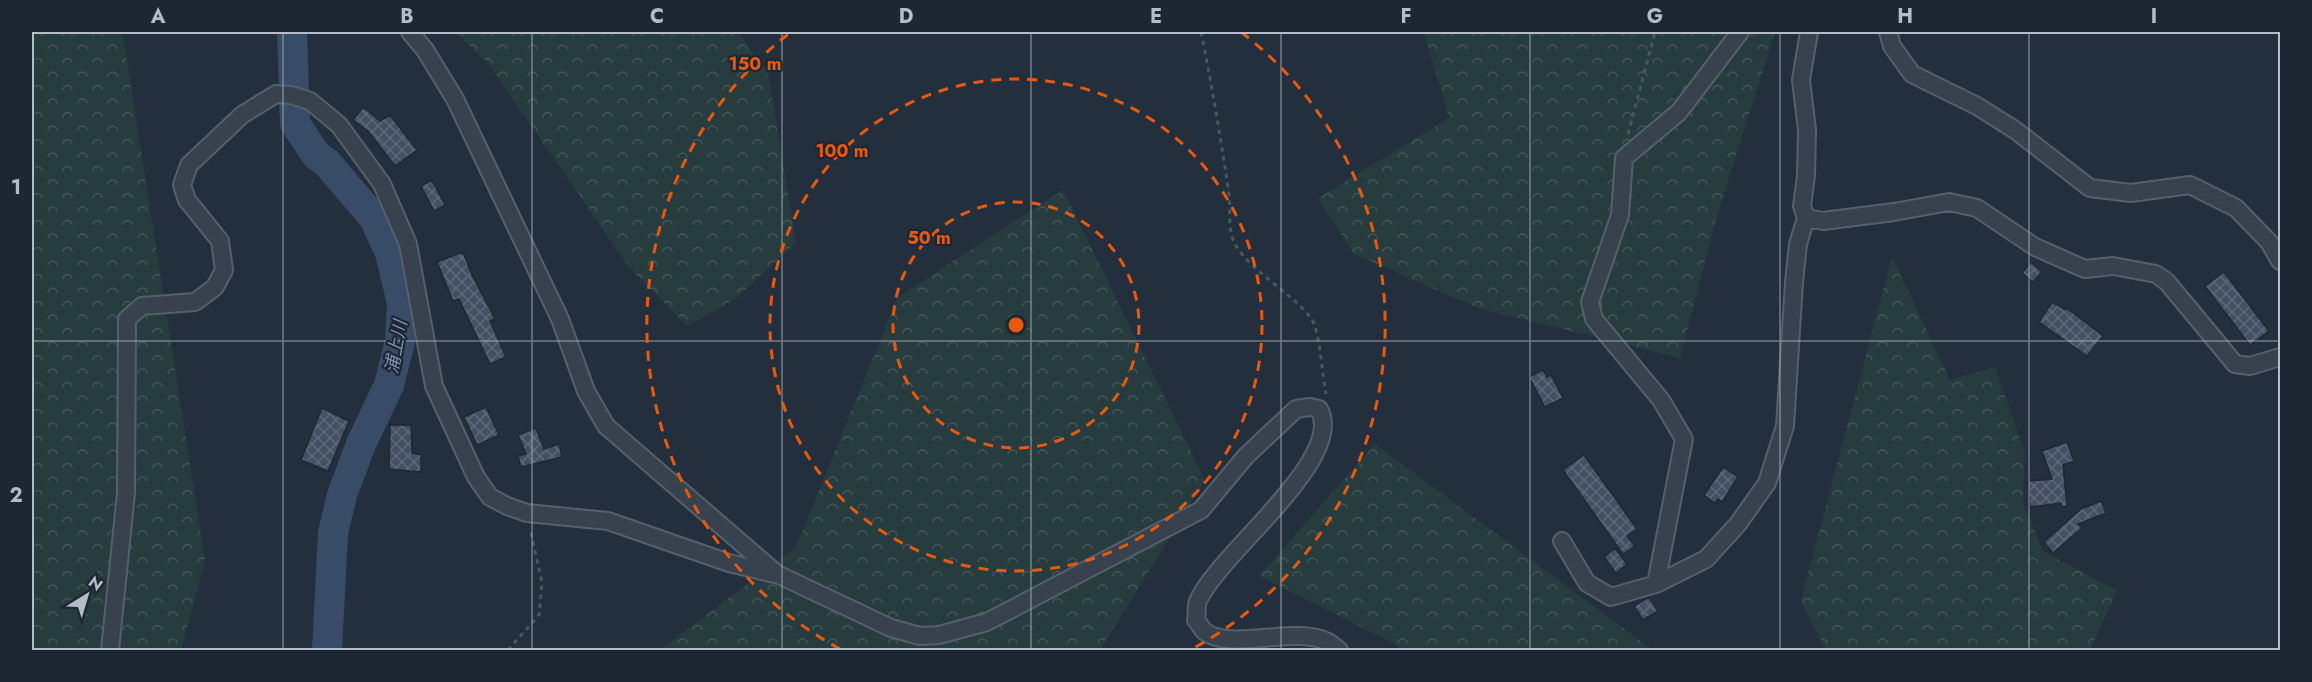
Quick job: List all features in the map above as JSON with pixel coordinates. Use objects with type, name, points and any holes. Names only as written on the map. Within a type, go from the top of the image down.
[{"type":"street","points":[[410,32],[425,50],[455,99],[560,319],[586,391],[606,426],[779,575]]},
{"type":"street","points":[[1656,584],[1684,439],[1661,400],[1594,319],[1590,302],[1620,215],[1624,158],[1679,112],[1740,32]]},
{"type":"street","points":[[1562,541],[1587,583],[1611,597],[1656,584],[1706,559],[1738,524],[1767,483],[1785,426],[1794,282],[1798,244],[1806,218],[1802,206],[1806,176],[1807,130],[1801,80],[1809,32]]},
{"type":"street","points":[[1888,32],[1892,46],[1912,74],[1977,106],[2015,130],[2090,188],[2131,193],[2190,185],[2236,208],[2269,242],[2280,261]]},
{"type":"street","points":[[110,651],[126,494],[127,319],[142,306],[195,302],[215,287],[224,270],[220,241],[187,200],[182,185],[189,165],[242,115],[276,94],[291,95],[310,101],[339,125],[382,184],[408,244],[434,386],[476,477],[490,497],[507,506],[527,513],[608,521],[729,563],[779,575],[891,628],[920,636],[939,635],[987,622],[1201,510],[1246,456],[1296,409],[1310,407],[1319,409],[1324,418],[1322,438],[1310,461],[1287,496],[1220,567],[1198,603],[1196,620],[1205,632],[1222,638],[1248,639],[1302,635],[1328,642],[1339,651]]},
{"type":"street","points":[[1806,218],[1823,221],[1949,202],[1977,208],[2035,247],[2085,269],[2113,266],[2156,274],[2167,282],[2235,364],[2250,366],[2280,357]]},
{"type":"path","points":[[1201,32],[1221,142],[1234,243],[1245,257],[1312,319],[1320,351],[1326,396],[1319,409]]},
{"type":"path","points":[[1624,158],[1630,121],[1655,32]]},
{"type":"path","points":[[507,651],[539,615],[542,583],[527,513]]},
{"type":"green space","points":[[32,32],[120,32],[124,42],[205,560],[181,650],[32,650]]},
{"type":"green space","points":[[455,32],[738,32],[768,73],[796,243],[735,299],[687,326],[629,267],[488,63]]},
{"type":"green space","points":[[1424,32],[1775,32],[1716,219],[1680,358],[1478,308],[1354,254],[1318,198],[1449,118]]},
{"type":"green space","points":[[1063,190],[1205,480],[1100,650],[660,650],[796,547],[898,297]]},
{"type":"green space","points":[[1892,257],[1950,380],[1995,367],[2025,454],[2023,503],[2043,551],[2117,591],[2090,650],[1826,650],[1801,600]]},
{"type":"green space","points":[[1375,444],[1653,650],[1399,650],[1397,645],[1259,576]]},
{"type":"building","points":[[363,107],[380,121],[390,115],[417,150],[395,166],[368,131],[353,120]]},
{"type":"building","points":[[432,180],[445,205],[434,211],[421,186]]},
{"type":"building","points":[[463,252],[495,319],[490,321],[506,357],[490,364],[459,299],[453,301],[437,262]]},
{"type":"building","points":[[2031,262],[2042,272],[2033,282],[2022,273]]},
{"type":"building","points":[[2224,272],[2269,331],[2250,345],[2205,286]]},
{"type":"building","points":[[2052,302],[2066,310],[2067,308],[2103,336],[2087,356],[2039,322]]},
{"type":"building","points":[[1543,370],[1547,377],[1551,375],[1563,398],[1545,407],[1529,377]]},
{"type":"building","points":[[486,407],[499,435],[477,445],[464,417]]},
{"type":"building","points":[[322,408],[349,421],[328,471],[301,460]]},
{"type":"building","points":[[390,425],[411,425],[412,453],[421,455],[421,472],[389,469]]},
{"type":"building","points":[[536,428],[544,449],[559,444],[562,457],[521,467],[518,456],[526,454],[518,435]]},
{"type":"building","points":[[2067,442],[2074,461],[2063,465],[2067,506],[2062,507],[2061,503],[2030,507],[2028,481],[2052,479],[2042,451]]},
{"type":"building","points":[[1584,455],[1637,529],[1627,536],[1635,546],[1623,554],[1563,470]]},
{"type":"building","points":[[1723,467],[1738,477],[1722,502],[1718,499],[1715,503],[1704,495]]},
{"type":"building","points":[[2101,501],[2106,513],[2078,524],[2082,528],[2053,553],[2044,542],[2081,509]]},
{"type":"building","points":[[1615,548],[1627,564],[1616,573],[1604,557]]},
{"type":"building","points":[[1649,597],[1658,611],[1643,620],[1634,606]]},
{"type":"waterway","name":"浦上川","points":[[292,32],[295,123],[316,155],[327,163],[374,218],[390,253],[402,303],[400,341],[389,385],[361,444],[342,495],[333,533],[327,650]]}]
